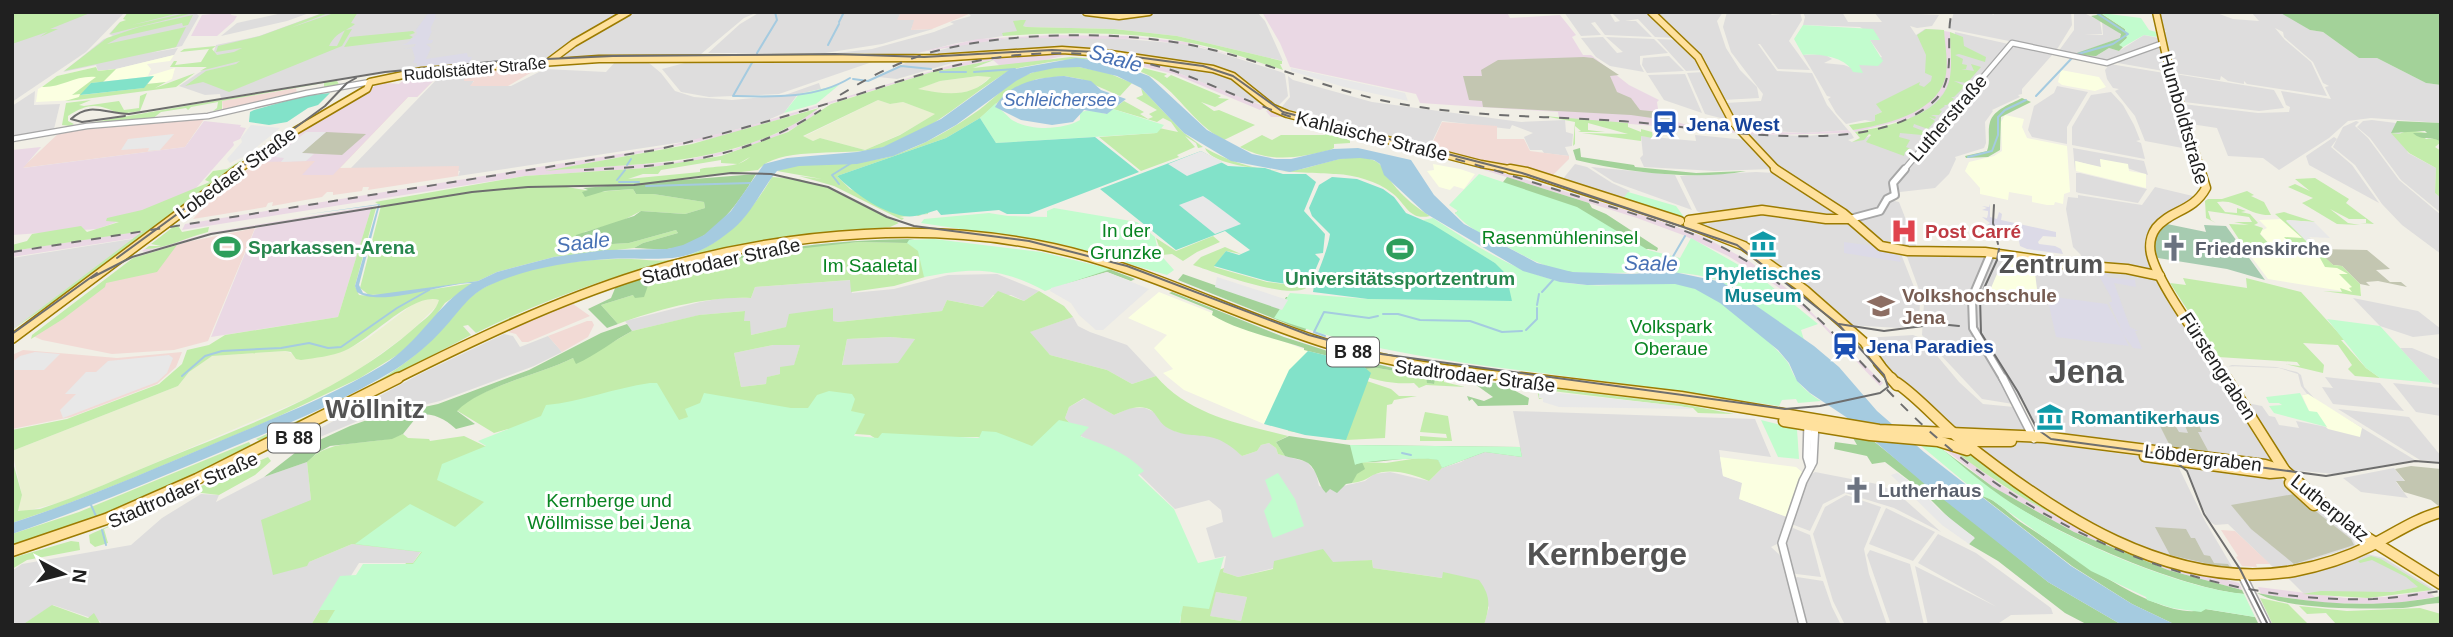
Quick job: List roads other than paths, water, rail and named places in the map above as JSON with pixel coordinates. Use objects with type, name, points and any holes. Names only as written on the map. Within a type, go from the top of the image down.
[{"type":"main road","points":[[550,61],[571,45],[628,12]]},
{"type":"main road","points":[[1086,12],[1119,16],[1149,12]]},
{"type":"main road","points":[[1650,12],[1698,57],[1734,124],[1777,170],[1841,212],[1885,247],[1908,251],[1991,253],[2160,276]]},
{"type":"main road","name":"Humboldtstraße","points":[[2156,12],[2163,46],[2204,178],[2204,195]]},
{"type":"main road","name":"Kahlaische Straße","points":[[860,57],[953,57],[1062,50],[1104,53],[1213,69],[1233,76],[1273,107],[1287,114],[1481,164],[1527,172],[1686,221],[1747,247],[1821,302],[1953,440],[2028,493],[2122,544],[2189,567],[2242,575],[2299,570],[2346,557],[2416,520],[2441,512]]},
{"type":"main road","name":"Rudolstädter Straße","points":[[369,86],[400,75],[550,61],[644,57],[860,57]]},
{"type":"main road","name":"Lobedaer Straße","points":[[13,342],[88,289],[104,271],[273,144],[369,86]]},
{"type":"main road","name":"Fürstengraben","points":[[2204,195],[2152,233],[2151,250],[2160,276],[2276,456]]},
{"type":"main road","points":[[1686,221],[1757,210],[1836,220],[1850,219]]},
{"type":"main road","points":[[1836,220],[1841,217],[1841,212]]},
{"type":"main road","name":"Stadtrodaer Straße","points":[[12,554],[95,524],[198,481],[464,344],[577,297],[680,262],[791,241],[897,233],[989,238],[1036,245],[1108,262],[1301,336],[1367,355],[1429,366],[1706,400],[1850,430],[1953,440]]},
{"type":"main road","name":"Löbdergraben","points":[[1953,440],[2034,438],[2224,467],[2270,473],[2285,471]]},
{"type":"main road","name":"Lutherplatz","points":[[2276,456],[2285,471],[2372,545]]},
{"type":"main road","points":[[2372,545],[2441,584]]},
{"type":"main road","points":[[2372,545],[2441,591]]},
{"type":"street","name":"Lutherstraße","points":[[1850,219],[1877,214],[1887,199],[1895,195],[1893,183],[2012,43],[2107,63],[2151,47],[2163,46]]},
{"type":"street","points":[[12,139],[93,125],[159,122],[208,116],[358,84],[369,86]]},
{"type":"street","points":[[1991,253],[1973,295],[1971,320],[1977,337],[2012,392],[2034,438]]},
{"type":"street","points":[[1804,625],[1782,543],[1814,460],[1812,424]]},
{"type":"street","points":[[2242,575],[2267,624]]},
{"type":"water","points":[[1076,58],[1114,63],[1149,76],[1207,130],[1252,154],[1291,159],[1333,149],[1358,148],[1411,160],[1434,195],[1464,224],[1537,263],[1572,272],[1632,274],[1669,271],[1722,282],[1814,346],[1839,367],[1877,411],[1924,452],[2071,566],[2132,604],[2176,625],[2122,625],[2048,582],[1934,492],[1846,417],[1810,393],[1797,381],[1789,363],[1778,350],[1720,303],[1695,289],[1675,284],[1587,285],[1560,282],[1523,271],[1425,213],[1384,175],[1380,164],[1374,160],[1340,159],[1290,172],[1231,161],[1184,133],[1141,88],[1117,76],[1079,67],[1031,73],[956,125],[893,156],[857,164],[799,166],[777,171],[740,223],[701,250],[673,258],[608,259],[563,264],[519,274],[490,285],[470,298],[439,334],[415,355],[396,369],[328,406],[87,507],[12,534],[12,523],[143,474],[344,387],[396,356],[448,302],[472,283],[396,296],[367,296],[357,292],[355,286],[378,205],[302,215],[380,204],[359,285],[363,293],[373,295],[478,281],[497,272],[554,257],[605,250],[667,249],[704,235],[731,211],[764,164],[787,158],[883,147],[941,119],[1009,70]]},
{"type":"water","name":"Schleichersee","points":[[1064,76],[1091,81],[1101,90],[1126,99],[1107,114],[1084,110],[1073,122],[1052,125],[1021,120],[995,107],[1016,87],[1035,80]]},
{"type":"waterway","points":[[757,53],[777,20],[775,12]]},
{"type":"waterway","points":[[839,22],[844,12]]},
{"type":"waterway","points":[[2078,54],[2113,44],[2128,34],[2095,12]]},
{"type":"waterway","points":[[828,45],[839,24]]},
{"type":"waterway","points":[[2036,96],[2073,57]]},
{"type":"waterway","points":[[753,61],[733,96],[808,93],[823,90],[850,78]]},
{"type":"waterway","points":[[853,79],[868,81],[901,66],[931,69]]},
{"type":"waterway","points":[[974,72],[1015,69]]},
{"type":"waterway","points":[[940,72],[966,72]]},
{"type":"waterway","points":[[1968,157],[1992,151],[1998,135],[1998,117],[2005,110],[2026,100]]},
{"type":"waterway","points":[[627,165],[631,159]]},
{"type":"waterway","points":[[839,184],[832,175],[853,162]]},
{"type":"waterway","points":[[617,180],[625,170]]},
{"type":"waterway","points":[[619,182],[639,182]]},
{"type":"waterway","points":[[646,186],[750,183]]},
{"type":"waterway","points":[[1699,225],[1710,221]]},
{"type":"waterway","name":"Saale","points":[[1669,271],[1668,265],[1685,236]]},
{"type":"waterway","points":[[1542,292],[1553,280]]},
{"type":"waterway","points":[[182,376],[205,356],[222,351],[281,348],[309,343],[328,348],[341,347],[397,308],[429,290]]},
{"type":"waterway","points":[[1537,305],[1539,294]]},
{"type":"waterway","points":[[1526,330],[1537,319],[1537,308]]},
{"type":"waterway","points":[[1325,336],[1314,332],[1324,312],[1369,318],[1378,316]]},
{"type":"waterway","points":[[1383,314],[1398,314],[1420,320],[1470,321],[1502,332],[1522,331]]},
{"type":"waterway","points":[[1402,453],[1411,455]]},
{"type":"waterway","points":[[91,505],[96,516]]},
{"type":"waterway","points":[[102,530],[106,545]]},
{"type":"tram line","points":[[91,278],[132,257],[211,234],[472,192],[528,187],[634,185],[731,173],[771,174],[828,187],[887,217],[914,226],[1029,241],[1127,266],[1309,335],[1381,354],[1785,409],[1820,406],[1880,393],[1888,387],[1884,375],[1838,324],[1737,245],[1522,173],[1283,112],[1233,76],[1203,66],[1098,52],[1052,50],[924,57],[835,54],[613,56],[501,61],[385,72],[129,114],[92,110],[71,119],[82,122],[125,116]]},
{"type":"tram line","points":[[117,258],[325,106],[347,83],[356,78]]},
{"type":"tram line","points":[[1994,205],[1993,223],[1998,244]]},
{"type":"tram line","points":[[1999,249],[1997,260],[1980,297],[1981,333],[2018,392],[2037,429],[2051,439],[2326,476],[2415,461],[2441,463]]},
{"type":"tram line","points":[[12,334],[97,273]]},
{"type":"tram line","points":[[1839,324],[1884,331],[1939,324],[1959,326]]},
{"type":"tram line","points":[[2170,457],[2187,471],[2204,514],[2240,569],[2268,625]]},
{"type":"railway","points":[[840,95],[900,63],[954,47],[1028,37],[1107,36],[1145,38],[1213,50],[1353,93],[1428,108],[1482,114],[1620,121],[1739,133],[1829,136],[1870,131],[1906,119],[1935,100],[1946,80],[1952,12]]},
{"type":"railway","points":[[12,252],[655,150],[779,118],[942,69],[987,59],[1050,53],[1118,58],[1168,69],[1295,118],[1477,165],[1666,224],[1717,245],[1761,271],[1812,312],[1903,406],[1974,468],[2024,502],[2078,532],[2134,556],[2193,576],[2252,590],[2312,598],[2373,599],[2441,591]]},
{"type":"railway","points":[[584,170],[648,166],[707,157],[765,139],[821,110]]},
{"type":"place","name":"Jena West","points":[[1665,124]]},
{"type":"place","name":"Post Carré","points":[[1904,231]]},
{"type":"place","name":"Phyletisches Museum","points":[[1763,244]]},
{"type":"place","name":"Sparkassen-Arena","points":[[227,247]]},
{"type":"place","name":"Friedenskirche","points":[[2174,248]]},
{"type":"place","name":"Universitätssportzentrum","points":[[1400,249]]},
{"type":"place","name":"Volkshochschule Jena","points":[[1881,306]]},
{"type":"place","name":"Jena Paradies","points":[[1845,346]]},
{"type":"place","name":"Romantikerhaus","points":[[2050,417]]},
{"type":"place","name":"Lutherhaus","points":[[1857,490]]},
{"type":"district","name":"Zentrum","points":[[2051,264]]},
{"type":"district","name":"Jena","points":[[2086,371]]},
{"type":"district","name":"Wöllnitz","points":[[375,409]]},
{"type":"district","name":"Kernberge","points":[[1607,554]]},
{"type":"park label","name":"Rasenmühleninsel","points":[[1560,237]]},
{"type":"park label","name":"In der Grunzke","points":[[1126,241]]},
{"type":"park label","name":"Im Saaletal","points":[[870,265]]},
{"type":"park label","name":"Volkspark Oberaue","points":[[1671,337]]},
{"type":"park label","name":"Kernberge und Wöllmisse bei Jena","points":[[609,511]]}]
